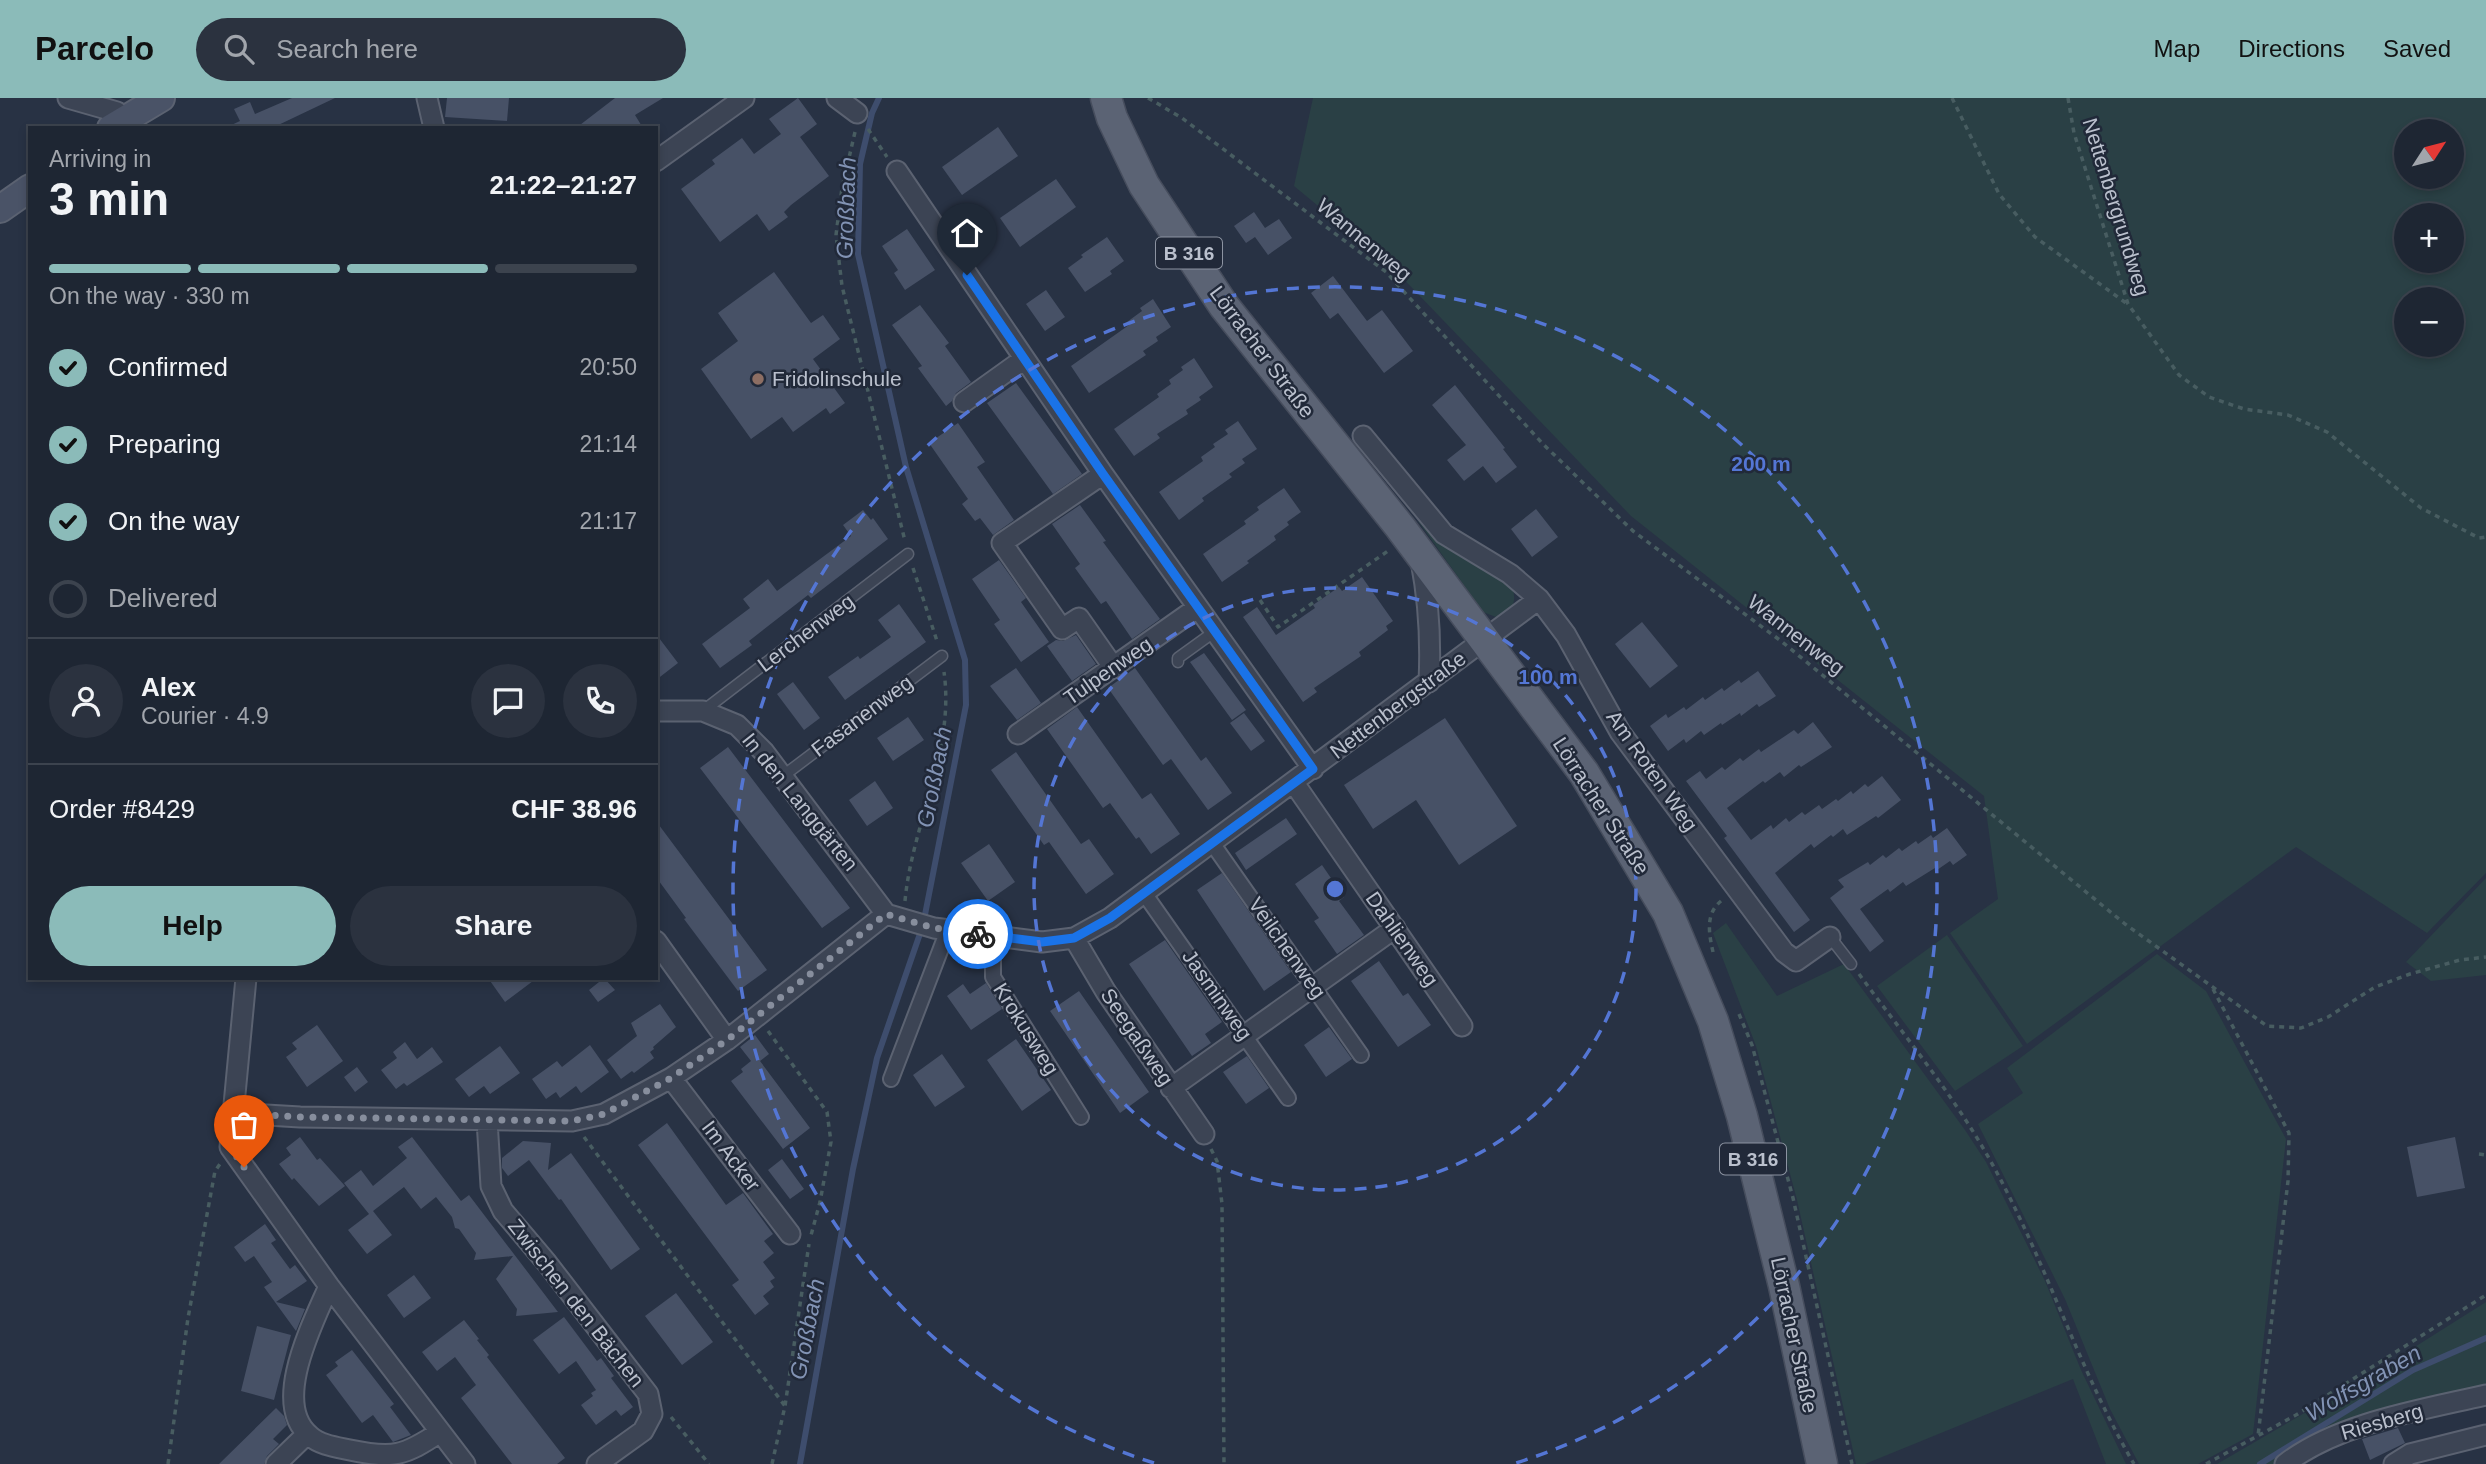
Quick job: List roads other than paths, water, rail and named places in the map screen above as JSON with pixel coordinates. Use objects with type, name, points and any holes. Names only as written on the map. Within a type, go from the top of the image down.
[{"type":"main road","points":[[117,124],[161,98]]},
{"type":"main road","name":"Lörracher Straße","points":[[1106,98],[1112,118],[1144,185],[1224,306],[1420,554],[1584,773],[1668,914],[1713,1021],[1742,1116],[1784,1286],[1822,1464]]},
{"type":"main road","points":[[0,209],[28,189]]},
{"type":"street","points":[[68,98],[117,112],[117,124]]},
{"type":"street","points":[[426,98],[433,126]]},
{"type":"street","points":[[658,160],[744,98]]},
{"type":"street","points":[[837,98],[857,113]]},
{"type":"street","points":[[897,172],[1103,474],[1313,769]]},
{"type":"street","points":[[964,402],[1024,359]]},
{"type":"street","name":"Am Roten Weg","points":[[1363,436],[1444,534],[1510,573],[1539,599],[1566,635],[1620,732],[1784,952],[1796,961],[1830,937]]},
{"type":"street","points":[[1103,474],[1002,543],[1062,629],[1079,618],[1114,668]]},
{"type":"street","points":[[1420,554],[1428,596],[1431,637],[1429,682]]},
{"type":"street","name":"Nettenbergstraße","points":[[895,917],[942,929],[1042,942],[1074,938],[1110,918],[1539,599]]},
{"type":"street","name":"Tulpenweg","points":[[1018,734],[1197,608]]},
{"type":"street","name":"In den Langgärten","points":[[658,711],[703,711],[737,725],[764,751],[895,917]]},
{"type":"street","name":"Dahlienweg","points":[[1294,783],[1462,1026]]},
{"type":"street","name":"Veilchenweg","points":[[1212,843],[1361,1055]]},
{"type":"street","name":"Jasminweg","points":[[1144,893],[1288,1098]]},
{"type":"street","points":[[233,1113],[300,1117],[572,1121],[604,1114],[671,1078],[895,917]]},
{"type":"street","points":[[1171,1088],[1395,928]]},
{"type":"street","points":[[891,1079],[942,929]]},
{"type":"street","name":"Krokusweg","points":[[993,936],[993,977],[1081,1117]]},
{"type":"street","name":"Seegaßweg","points":[[1074,938],[1106,992],[1204,1134]]},
{"type":"street","points":[[658,944],[727,1040]]},
{"type":"street","points":[[246,980],[230,1147],[329,1286],[465,1464]]},
{"type":"street","name":"Im Acker","points":[[671,1078],[790,1234]]},
{"type":"street","name":"Zwischen den Bächen","points":[[487,1120],[491,1186],[503,1211],[547,1263],[648,1394],[652,1414],[643,1431],[597,1464]]},
{"type":"street","points":[[329,1286],[305,1340],[294,1391],[295,1410],[307,1434],[315,1440],[379,1460],[411,1451],[440,1432]]},
{"type":"street","name":"Riesberg","points":[[2285,1464],[2326,1439],[2378,1421],[2486,1395]]},
{"type":"street","points":[[276,1464],[307,1434]]},
{"type":"street","name":"Riesberg","points":[[2395,1464],[2410,1454],[2486,1435]]},
{"type":"lane","name":"Lerchenweg","points":[[703,711],[908,554]]},
{"type":"lane","points":[[1178,662],[1178,658],[1214,632]]},
{"type":"lane","name":"Fasanenweg","points":[[783,776],[942,656]]},
{"type":"lane","points":[[1830,937],[1851,964]]},
{"type":"waterway","name":"Großbach","points":[[800,1464],[853,1169],[877,1058],[923,925],[966,705],[965,660],[906,467],[858,254],[860,164],[872,113],[879,98]]},
{"type":"waterway","name":"Wolfsgraben","points":[[2260,1464],[2413,1370],[2486,1338]]},
{"type":"place","name":"Fridolinschule","points":[[758,379]]}]
